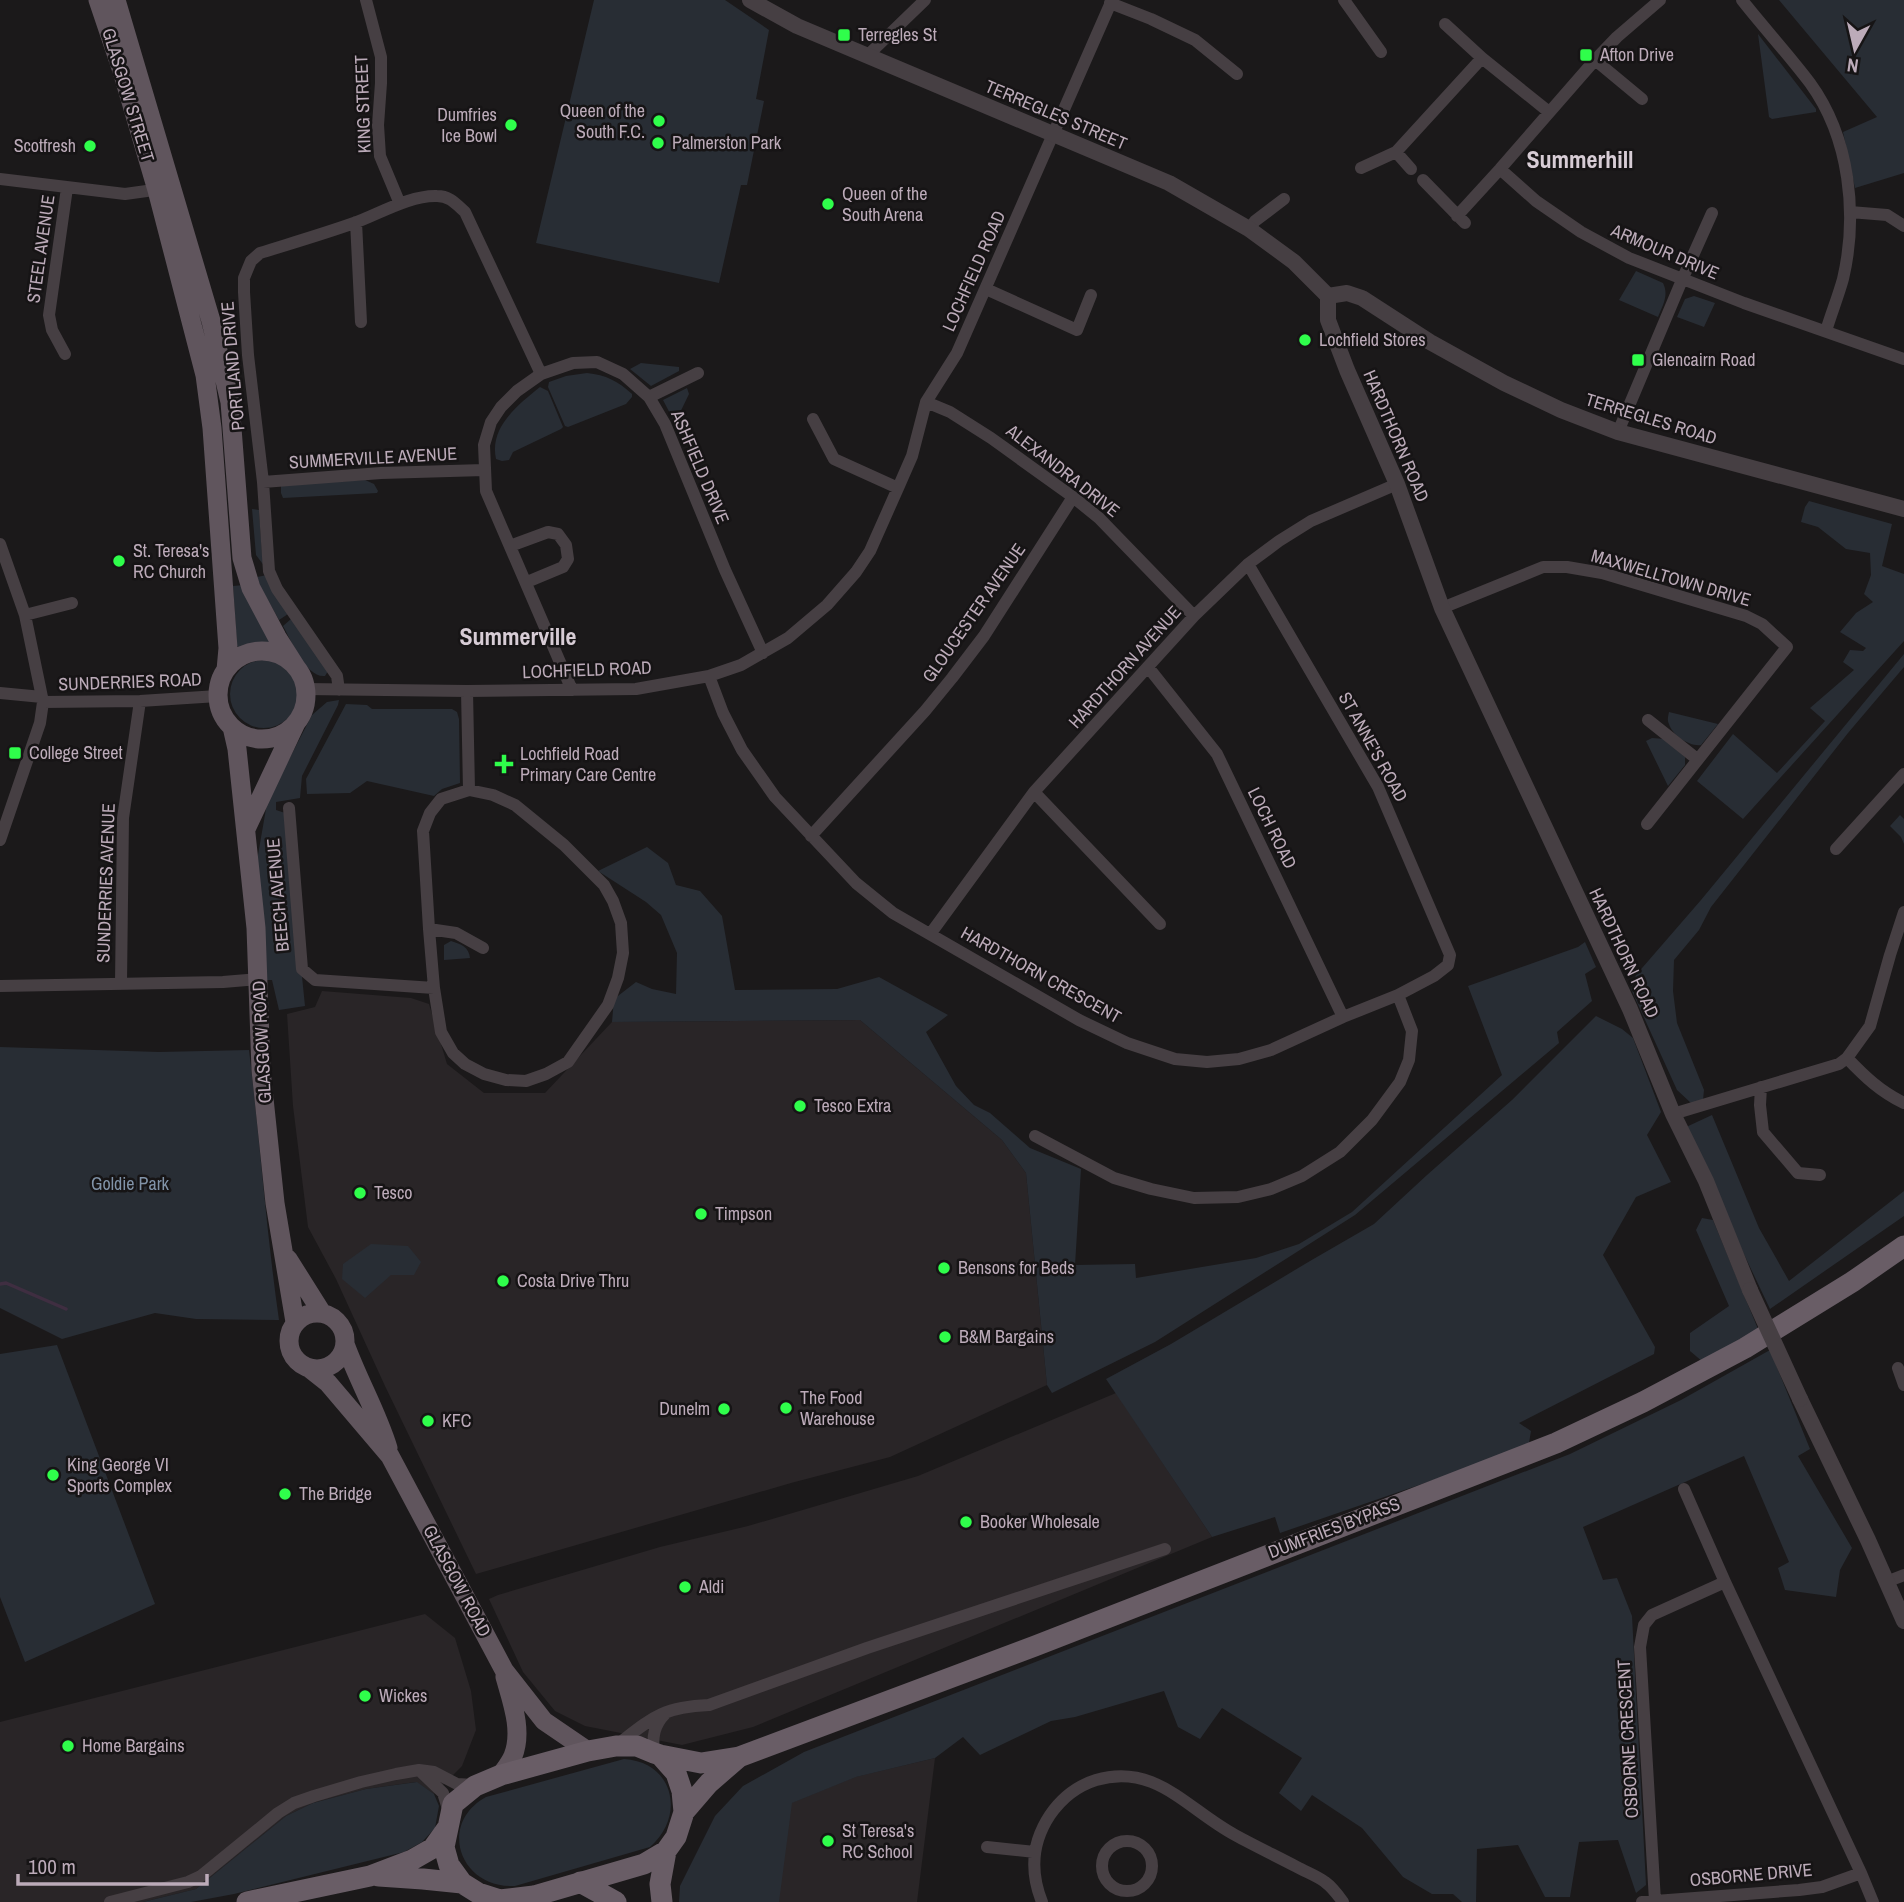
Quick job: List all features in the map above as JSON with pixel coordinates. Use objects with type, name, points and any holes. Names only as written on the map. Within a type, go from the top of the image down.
[{"type":"highway","name":"DUMFRIES BYPASS","points":[[475,1786],[501,1775],[616,1746],[637,1746],[657,1754],[701,1763],[739,1757],[1556,1443],[1643,1402],[1745,1348],[1852,1282],[1904,1246]]},
{"type":"highway","points":[[475,1786],[453,1804],[444,1847],[449,1865],[462,1883],[478,1893],[500,1900],[534,1896],[643,1864],[666,1851],[676,1837],[684,1812],[682,1791],[676,1773],[657,1754]]},
{"type":"highway","name":"DUMFRIES BYPASS","points":[[684,1812],[709,1783],[739,1757]]},
{"type":"highway","points":[[247,1902],[370,1876],[412,1860],[433,1848],[450,1820]]},
{"type":"highway","points":[[662,1902],[660,1884],[666,1851]]},
{"type":"highway","points":[[370,1876],[462,1883]]},
{"type":"highway","points":[[580,1882],[617,1902]]},
{"type":"main road","name":"GLASGOW STREET","points":[[98,0],[164,188]]},
{"type":"main road","name":"GLASGOW STREET","points":[[116,0],[164,188]]},
{"type":"main road","points":[[164,188],[211,321],[230,402],[242,558],[251,588],[302,678],[305,689],[302,712],[246,830]]},
{"type":"main road","points":[[164,188],[205,375],[215,463],[228,648],[226,670]]},
{"type":"main road","points":[[296,667],[286,658],[274,653],[260,651],[247,654],[235,660],[226,670],[218,696],[225,718],[244,735],[272,737],[285,732],[296,722]]},
{"type":"main road","name":"GLASGOW ROAD","points":[[232,727],[237,749],[256,928],[261,1070],[275,1203],[295,1322]]},
{"type":"main road","name":"GLASGOW ROAD","points":[[284,1252],[322,1313]]},
{"type":"main road","points":[[322,1313],[334,1318],[344,1331],[345,1344],[337,1362],[319,1369],[301,1365],[290,1352],[288,1336],[295,1322],[307,1314],[322,1313]]},
{"type":"main road","name":"GLASGOW ROAD","points":[[345,1344],[353,1367],[381,1424],[390,1456]]},
{"type":"main road","name":"GLASGOW ROAD","points":[[309,1368],[328,1384],[390,1456],[503,1670],[516,1720],[517,1739],[513,1756],[501,1775]]},
{"type":"main road","name":"GLASGOW ROAD","points":[[503,1670],[544,1721],[588,1751]]},
{"type":"street","name":"KING STREET","points":[[366,0],[381,57],[380,156],[400,204]]},
{"type":"street","name":"TERREGLES STREET","points":[[750,0],[797,26],[1169,183],[1249,229],[1294,262],[1328,296]]},
{"type":"street","points":[[867,56],[925,0]]},
{"type":"street","points":[[1361,0],[1347,4],[1381,52]]},
{"type":"street","points":[[1423,180],[1461,220],[1500,169],[1595,60],[1660,0]]},
{"type":"street","points":[[1741,0],[1811,85],[1830,116],[1839,141],[1848,190],[1849,242],[1843,280],[1826,331]]},
{"type":"street","points":[[1111,2],[1195,40],[1237,74]]},
{"type":"street","name":"LOCHFIELD ROAD","points":[[305,689],[636,690],[709,676],[741,665],[788,638],[827,605],[856,572],[870,551],[912,456],[926,402],[957,353],[1111,2]]},
{"type":"street","points":[[1445,24],[1549,112]]},
{"type":"street","points":[[1361,168],[1396,152],[1482,58]]},
{"type":"street","points":[[1595,60],[1642,99]]},
{"type":"street","points":[[1396,152],[1411,169]]},
{"type":"street","name":"ARMOUR DRIVE","points":[[1500,169],[1536,201],[1581,232],[1629,258],[1744,303],[1904,359]]},
{"type":"street","points":[[0,178],[125,194],[164,188]]},
{"type":"street","name":"STEEL AVENUE","points":[[65,354],[52,330],[49,315],[66,188]]},
{"type":"street","name":"PORTLAND DRIVE","points":[[339,690],[337,676],[277,589],[269,571],[263,482],[248,355],[244,278],[251,261],[260,253],[356,222],[400,204],[428,196],[451,199],[465,212],[541,374]]},
{"type":"street","points":[[1249,229],[1255,221],[1284,199]]},
{"type":"street","points":[[1850,212],[1887,215],[1904,226]]},
{"type":"street","points":[[1618,432],[1712,213]]},
{"type":"street","points":[[356,222],[361,322]]},
{"type":"street","points":[[986,289],[1077,330],[1091,295]]},
{"type":"street","name":"TERREGLES ROAD","points":[[1328,296],[1347,293],[1362,298],[1430,342],[1504,383],[1561,410],[1618,432],[1904,509]]},
{"type":"street","name":"HARDTHORN ROAD","points":[[1328,296],[1328,320],[1397,484],[1442,608],[1630,1009],[1674,1114],[1706,1181],[1750,1290],[1904,1621]]},
{"type":"street","name":"ASHFIELD DRIVE","points":[[572,690],[486,491],[484,444],[491,422],[517,391],[541,374],[573,363],[597,362],[623,374],[649,397],[665,424],[714,545],[763,653]]},
{"type":"street","points":[[649,397],[698,373]]},
{"type":"street","name":"ALEXANDRA DRIVE","points":[[926,402],[950,412],[991,438],[1073,497],[1099,519],[1194,616]]},
{"type":"street","points":[[813,419],[834,459],[898,488]]},
{"type":"street","name":"SUMMERVILLE AVENUE","points":[[263,482],[381,473],[484,470]]},
{"type":"street","name":"HARDTHORN AVENUE","points":[[931,933],[1034,792],[1194,616],[1248,564],[1279,541],[1311,521],[1397,484]]},
{"type":"street","name":"GLOUCESTER AVENUE","points":[[811,836],[952,678],[984,636],[1073,497]]},
{"type":"street","points":[[510,546],[548,532],[558,534],[566,545],[568,559],[563,567],[527,582]]},
{"type":"street","points":[[0,544],[25,615],[43,699],[40,723],[0,840]]},
{"type":"street","name":"ST ANNE'S ROAD","points":[[1248,564],[1378,787],[1450,955]]},
{"type":"street","name":"MAXWELLTOWN DRIVE","points":[[1442,608],[1543,567],[1567,567],[1602,573],[1657,588],[1746,616],[1762,624],[1787,647],[1647,824]]},
{"type":"street","points":[[25,615],[72,603]]},
{"type":"street","name":"LOCH ROAD","points":[[1148,667],[1217,754],[1343,1017]]},
{"type":"street","name":"HARDTHORN CRESCENT","points":[[709,676],[723,713],[742,750],[775,797],[856,883],[893,913],[1079,1020],[1126,1043],[1175,1059],[1207,1062],[1239,1059],[1271,1050],[1398,995],[1434,976],[1448,965],[1450,955]]},
{"type":"street","points":[[467,691],[469,790]]},
{"type":"street","name":"SUNDERRIES ROAD","points":[[0,692],[43,699],[140,701],[218,696]]},
{"type":"street","name":"SUNDERRIES AVENUE","points":[[121,983],[123,818],[140,701]]},
{"type":"street","points":[[1648,720],[1697,759]]},
{"type":"street","points":[[1836,849],[1904,774]]},
{"type":"street","points":[[469,790],[493,795],[515,805],[564,845],[604,885],[621,923],[623,953],[608,1006],[568,1062],[526,1082],[484,1074],[465,1064],[453,1052],[441,1032],[434,988],[423,831],[430,813],[441,799],[469,790]]},
{"type":"street","points":[[1034,792],[1160,924]]},
{"type":"street","name":"BEECH AVENUE","points":[[289,808],[302,969],[315,980],[434,988]]},
{"type":"street","points":[[1674,1114],[1839,1064],[1847,1058],[1870,1026],[1904,912]]},
{"type":"street","points":[[429,929],[456,933],[483,948]]},
{"type":"street","points":[[1890,954],[1904,960]]},
{"type":"street","points":[[0,986],[258,979]]},
{"type":"street","points":[[1035,1136],[1114,1178],[1151,1189],[1194,1198],[1238,1197],[1270,1189],[1302,1176],[1340,1152],[1372,1120],[1400,1082],[1409,1060],[1412,1031],[1398,995]]},
{"type":"street","points":[[1847,1058],[1870,1082],[1904,1103]]},
{"type":"street","points":[[1761,1087],[1763,1132],[1798,1174],[1820,1175]]},
{"type":"street","points":[[1898,1368],[1904,1385]]},
{"type":"street","points":[[1684,1489],[1873,1902]]},
{"type":"street","points":[[616,1746],[655,1716],[668,1711],[684,1706],[709,1705],[867,1648],[1165,1549]]},
{"type":"street","points":[[1886,1582],[1904,1575]]},
{"type":"street","name":"OSBORNE CRESCENT","points":[[1648,1902],[1640,1647],[1644,1625],[1652,1615],[1725,1582]]},
{"type":"street","points":[[657,1754],[653,1740],[655,1727],[668,1711]]},
{"type":"street","points":[[419,1770],[443,1793],[450,1820]]},
{"type":"street","points":[[110,1902],[188,1882],[201,1876],[278,1813],[294,1803],[314,1796],[360,1782],[419,1770],[434,1772],[457,1784],[475,1786]]},
{"type":"street","points":[[1042,1902],[1035,1877],[1035,1852],[1045,1822],[1070,1793],[1092,1782],[1117,1776],[1142,1778],[1159,1784],[1225,1830],[1327,1882],[1343,1902]]},
{"type":"street","points":[[1122,1841],[1139,1844],[1146,1850],[1152,1866],[1146,1882],[1132,1896],[1116,1889],[1102,1871],[1104,1855],[1122,1841]]},
{"type":"street","points":[[987,1847],[1035,1852]]},
{"type":"street","name":"OSBORNE DRIVE","points":[[1648,1902],[1799,1890],[1822,1886],[1861,1873]]},
{"type":"shaded area","points":[[322,991],[411,998],[429,1004],[447,1064],[484,1093],[545,1093],[612,1022],[860,1020],[1002,1140],[1026,1173],[1047,1385],[890,1457],[476,1574],[336,1279],[308,1227],[293,1106],[287,1014],[315,1007]]},
{"type":"shaded area","points":[[1116,1393],[1212,1537],[753,1727],[682,1745],[585,1726],[555,1711],[523,1672],[489,1599],[660,1547],[748,1526],[918,1476]]},
{"type":"shaded area","points":[[425,1614],[455,1638],[471,1691],[476,1730],[462,1766],[434,1794],[416,1782],[366,1789],[313,1803],[286,1816],[196,1889],[143,1902],[0,1902],[0,1722]]},
{"type":"shaded area","name":"St Teresa's RC School","points":[[935,1758],[917,1902],[702,1902],[781,1807],[855,1777]]},
{"type":"green space","name":"Palmerston Park","points":[[594,0],[725,0],[769,30],[756,99],[764,101],[747,185],[741,185],[719,283],[536,243]]},
{"type":"green space","points":[[1779,0],[1904,0],[1904,173],[1855,188],[1843,132],[1877,117]]},
{"type":"green space","points":[[1758,34],[1816,112],[1772,119],[1769,117]]},
{"type":"green space","points":[[1636,271],[1663,283],[1665,287],[1658,317],[1619,300]]},
{"type":"green space","points":[[1694,296],[1715,303],[1704,327],[1677,317],[1685,299]]},
{"type":"green space","points":[[641,363],[679,367],[679,371],[651,386],[630,369]]},
{"type":"green space","points":[[587,373],[617,382],[632,394],[632,397],[626,404],[565,426],[548,387],[549,382]]},
{"type":"green space","points":[[540,387],[548,391],[563,427],[513,452],[509,460],[496,459],[495,447],[501,427],[515,409]]},
{"type":"green space","points":[[687,388],[689,394],[675,423],[663,400]]},
{"type":"green space","points":[[365,480],[374,484],[377,493],[283,498],[281,493],[281,485]]},
{"type":"green space","points":[[1809,501],[1892,524],[1882,566],[1904,574],[1904,641],[1743,819],[1697,781],[1733,734],[1777,773],[1825,721],[1810,708],[1854,670],[1843,662],[1850,650],[1863,651],[1866,648],[1840,632],[1856,613],[1873,602],[1864,594],[1871,575],[1870,553],[1846,549],[1818,527],[1801,522]]},
{"type":"green space","points":[[252,509],[259,510],[265,567],[256,555]]},
{"type":"green space","points":[[267,575],[288,614],[279,620],[257,577]]},
{"type":"green space","points":[[244,585],[273,644],[260,642],[240,648],[237,646],[233,586]]},
{"type":"green space","points":[[291,619],[328,671],[325,676],[318,675],[305,665],[295,649],[283,626]]},
{"type":"green space","points":[[1904,654],[1904,667],[1848,733],[1711,907],[1699,930],[1674,960],[1673,991],[1677,1023],[1704,1090],[1703,1100],[1691,1103],[1677,1090],[1631,989],[1636,975]]},
{"type":"green space","points":[[264,660],[277,663],[288,670],[295,681],[298,694],[295,707],[288,718],[277,725],[264,728],[251,725],[240,718],[233,707],[230,694],[233,681],[240,670],[251,663]]},
{"type":"green space","points":[[339,700],[302,776],[300,798],[276,802],[276,810],[285,813],[286,819],[305,1006],[279,1010],[272,980],[267,980],[258,871],[267,803],[312,715],[327,702]]},
{"type":"green space","points":[[346,704],[367,705],[372,709],[452,709],[457,712],[460,783],[442,789],[434,796],[367,781],[350,793],[307,794],[306,779]]},
{"type":"green space","points":[[1669,712],[1718,724],[1701,745],[1692,744],[1678,736],[1671,728]]},
{"type":"green space","points":[[1652,738],[1665,739],[1685,757],[1685,765],[1668,786],[1646,741]]},
{"type":"green space","points":[[1900,815],[1904,819],[1904,844],[1890,826]]},
{"type":"green space","points":[[647,847],[668,863],[676,885],[700,891],[722,916],[735,990],[837,989],[879,977],[948,1015],[926,1032],[956,1086],[974,1105],[990,1113],[1030,1148],[1081,1169],[1075,1265],[1135,1264],[1136,1278],[1256,1258],[1299,1244],[1352,1212],[1502,1075],[1468,986],[1578,947],[1585,942],[1596,967],[1585,974],[1592,1001],[1557,1032],[1559,1043],[1355,1215],[1155,1342],[1052,1393],[1047,1385],[1026,1173],[1002,1140],[860,1020],[612,1022],[614,999],[636,982],[652,989],[676,994],[677,953],[661,915],[598,871]]},
{"type":"green space","points":[[451,941],[464,946],[470,958],[444,960],[444,945]]},
{"type":"green space","points":[[1596,1016],[1622,1029],[1633,1038],[1661,1112],[1647,1135],[1671,1182],[1636,1197],[1603,1255],[1655,1347],[1654,1354],[1519,1423],[1531,1431],[1529,1443],[1503,1456],[1280,1533],[1275,1517],[1212,1537],[1106,1379],[1171,1344],[1374,1224],[1512,1100]]},
{"type":"green space","name":"Goldie Park","points":[[0,1047],[159,1052],[249,1050],[279,1320],[196,1319],[155,1313],[62,1339],[0,1308]]},
{"type":"green space","points":[[1712,1115],[1759,1228],[1789,1281],[1904,1191],[1904,1216],[1770,1309],[1684,1128]]},
{"type":"green space","points":[[1702,1218],[1713,1220],[1758,1329],[1703,1362],[1690,1351],[1690,1333],[1729,1306],[1696,1230]]},
{"type":"green space","points":[[371,1244],[408,1246],[421,1262],[414,1275],[391,1275],[365,1298],[342,1279],[343,1264]]},
{"type":"green space","name":"King George VI Sports Complex","points":[[57,1345],[155,1604],[25,1662],[0,1597],[0,1354]]},
{"type":"green space","points":[[1770,1350],[1810,1449],[1798,1456],[1852,1548],[1840,1570],[1836,1597],[1785,1590],[1778,1568],[1789,1562],[1744,1456],[1583,1527],[1603,1580],[1617,1578],[1632,1616],[1646,1885],[1636,1893],[1618,1840],[1579,1842],[1570,1897],[1545,1897],[1518,1845],[1477,1849],[1476,1902],[1462,1902],[1453,1894],[1432,1894],[1403,1877],[1362,1828],[1312,1795],[1301,1811],[1279,1793],[1302,1758],[1222,1708],[1200,1739],[1178,1727],[1164,1691],[1075,1717],[1051,1721],[980,1755],[963,1737],[935,1758],[856,1777],[792,1803],[779,1902],[679,1902],[680,1886],[715,1816],[743,1786],[804,1752],[1570,1454],[1681,1400]]},
{"type":"green space","points":[[624,1759],[641,1762],[654,1770],[664,1780],[669,1792],[671,1806],[668,1821],[650,1847],[515,1886],[496,1884],[480,1877],[469,1866],[461,1853],[459,1838],[462,1823],[471,1809],[486,1797]]},
{"type":"green space","points":[[417,1782],[434,1794],[439,1806],[435,1828],[422,1842],[404,1852],[234,1894],[191,1902],[143,1902],[196,1889],[286,1816],[313,1803],[366,1789]]},
{"type":"waterway","points":[[0,1284],[6,1283],[66,1309]]},
{"type":"place","name":"Terregles St","points":[[844,35]]},
{"type":"place","name":"Afton Drive","points":[[1586,55]]},
{"type":"place","name":"Queen of the South F.C.","points":[[659,121]]},
{"type":"place","name":"Dumfries Ice Bowl","points":[[511,125]]},
{"type":"place","name":"Palmerston Park","points":[[658,143]]},
{"type":"place","name":"Scotfresh","points":[[90,146]]},
{"type":"place","name":"Queen of the South Arena","points":[[828,204]]},
{"type":"place","name":"Lochfield Stores","points":[[1305,340]]},
{"type":"place","name":"Glencairn Road","points":[[1638,360]]},
{"type":"place","name":"St. Teresa's RC Church","points":[[119,561]]},
{"type":"place","name":"College Street","points":[[15,753]]},
{"type":"place","name":"Lochfield Road Primary Care Centre","points":[[504,764]]},
{"type":"place","name":"Tesco Extra","points":[[800,1106]]},
{"type":"place","name":"Tesco","points":[[360,1193]]},
{"type":"place","name":"Timpson","points":[[701,1214]]},
{"type":"place","name":"Bensons for Beds","points":[[944,1268]]},
{"type":"place","name":"Costa Drive Thru","points":[[503,1281]]},
{"type":"place","name":"B&M Bargains","points":[[945,1337]]},
{"type":"place","name":"The Food Warehouse","points":[[786,1408]]},
{"type":"place","name":"Dunelm","points":[[724,1409]]},
{"type":"place","name":"KFC","points":[[428,1421]]},
{"type":"place","name":"King George VI Sports Complex","points":[[53,1475]]},
{"type":"place","name":"The Bridge","points":[[285,1494]]},
{"type":"place","name":"Booker Wholesale","points":[[966,1522]]},
{"type":"place","name":"Aldi","points":[[685,1587]]},
{"type":"place","name":"Wickes","points":[[365,1696]]},
{"type":"place","name":"Home Bargains","points":[[68,1746]]},
{"type":"place","name":"St Teresa's RC School","points":[[828,1841]]},
{"type":"district","name":"Summerhill","points":[[1580,160]]},
{"type":"district","name":"Summerville","points":[[518,637]]}]
